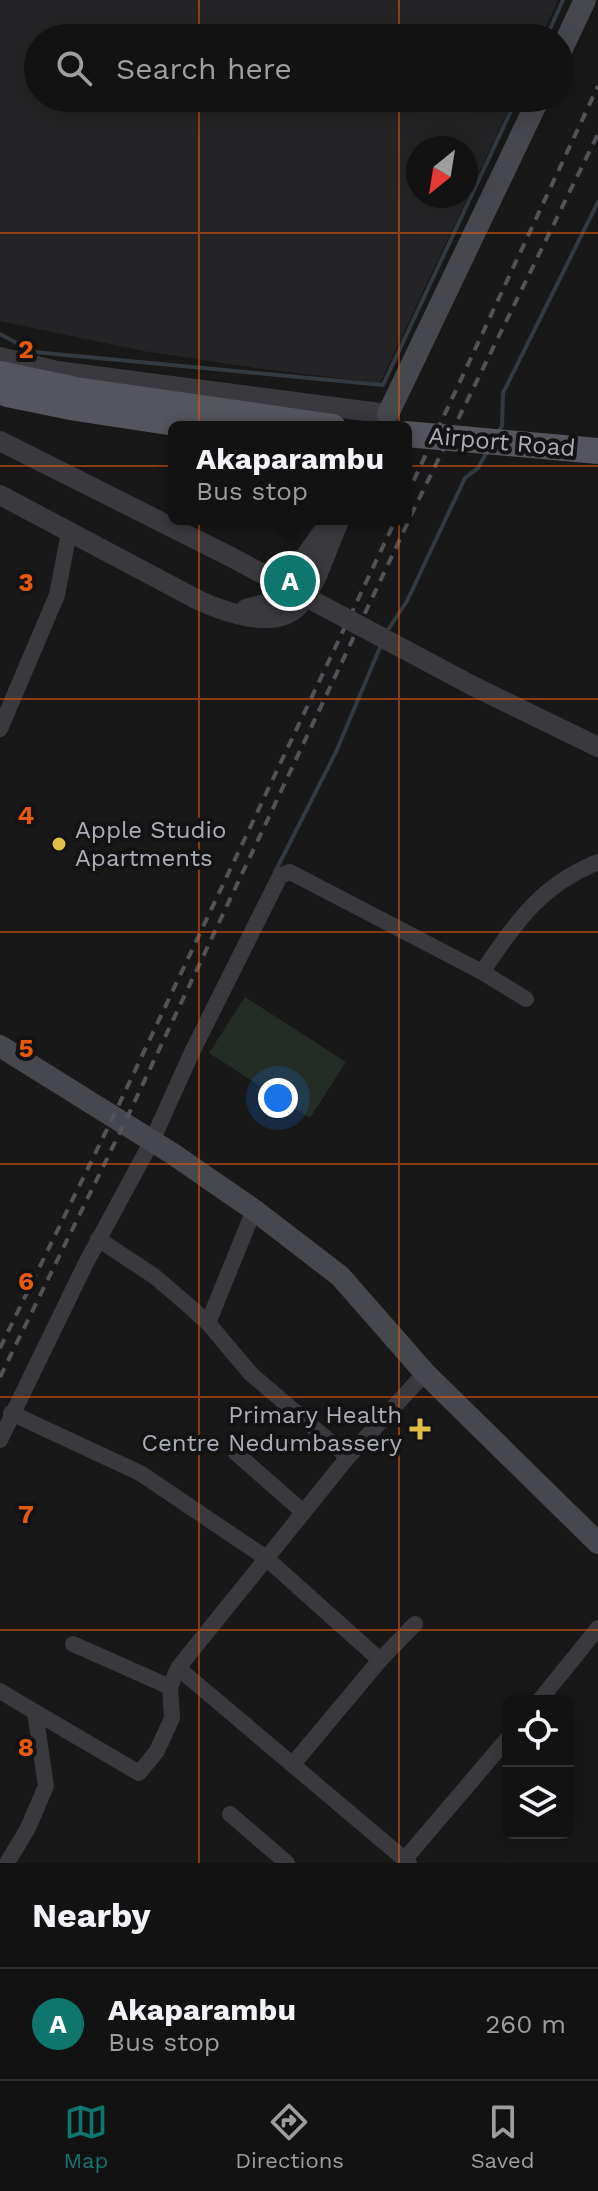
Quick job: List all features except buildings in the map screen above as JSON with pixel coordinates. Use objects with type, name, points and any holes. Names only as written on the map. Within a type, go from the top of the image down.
[{"type":"main road","points":[[574,24],[585,0]]},
{"type":"main road","points":[[385,420],[532,112]]},
{"type":"main road","points":[[0,374],[76,390],[291,421]]},
{"type":"main road","points":[[0,392],[168,422]]},
{"type":"main road","name":"Airport Road","points":[[412,435],[598,451]]},
{"type":"main road","name":"Airport Road","points":[[412,452],[598,466]]},
{"type":"main road","points":[[0,1046],[152,1141],[254,1210],[340,1276],[425,1373],[598,1543]]},
{"type":"street","points":[[0,357],[57,371],[385,420]]},
{"type":"street","points":[[0,441],[231,557],[473,686],[598,747]]},
{"type":"street","points":[[0,495],[226,613],[253,617],[289,613],[297,607],[312,585],[328,525]]},
{"type":"street","points":[[226,613],[268,603],[277,596],[336,525]]},
{"type":"street","points":[[0,729],[57,595],[69,532]]},
{"type":"street","points":[[482,972],[534,902],[577,871],[598,862]]},
{"type":"street","points":[[0,1440],[98,1239],[152,1141],[192,1052],[280,876],[290,872],[482,972],[526,999]]},
{"type":"street","points":[[208,1323],[254,1210]]},
{"type":"street","points":[[98,1239],[154,1276],[208,1323],[251,1374],[348,1457]]},
{"type":"street","points":[[1,1695],[139,1773],[157,1751],[172,1718],[170,1687],[178,1668],[302,1511],[425,1373]]},
{"type":"street","points":[[11,1413],[140,1473],[266,1558],[380,1660]]},
{"type":"street","points":[[236,1453],[302,1511]]},
{"type":"street","points":[[293,1764],[380,1660],[415,1624]]},
{"type":"street","points":[[544,1695],[598,1628]]},
{"type":"street","points":[[73,1644],[170,1687]]},
{"type":"street","points":[[178,1668],[407,1861],[502,1745]]},
{"type":"street","points":[[7,1863],[28,1828],[46,1786],[35,1712]]},
{"type":"street","points":[[230,1814],[287,1863]]},
{"type":"shaded area","points":[[0,0],[558,0],[547,24],[24,24],[24,112],[507,112],[478,175],[478,136],[406,136],[406,208],[462,208],[380,383],[143,351],[0,321]]},
{"type":"shaded area","points":[[245,997],[346,1062],[310,1118],[209,1053]]},
{"type":"waterway","points":[[552,24],[563,0]]},
{"type":"waterway","points":[[0,334],[34,352],[383,385],[510,112]]},
{"type":"waterway","points":[[498,432],[502,426],[503,393],[598,202]]},
{"type":"waterway","points":[[386,633],[407,601],[465,478],[478,468],[488,450]]},
{"type":"waterway","points":[[275,872],[336,752],[381,645]]},
{"type":"railway","points":[[412,484],[598,86]]},
{"type":"railway","points":[[412,513],[598,134]]},
{"type":"railway","points":[[0,1348],[393,525]]},
{"type":"railway","points":[[0,1377],[124,1124],[407,525]]},
{"type":"place","name":"Akaparambu","points":[[290,581]]},
{"type":"place","name":"Apple Studio Apartments","points":[[59,844]]},
{"type":"place","name":"Primary Health Centre Nedumbassery","points":[[420,1429]]}]
